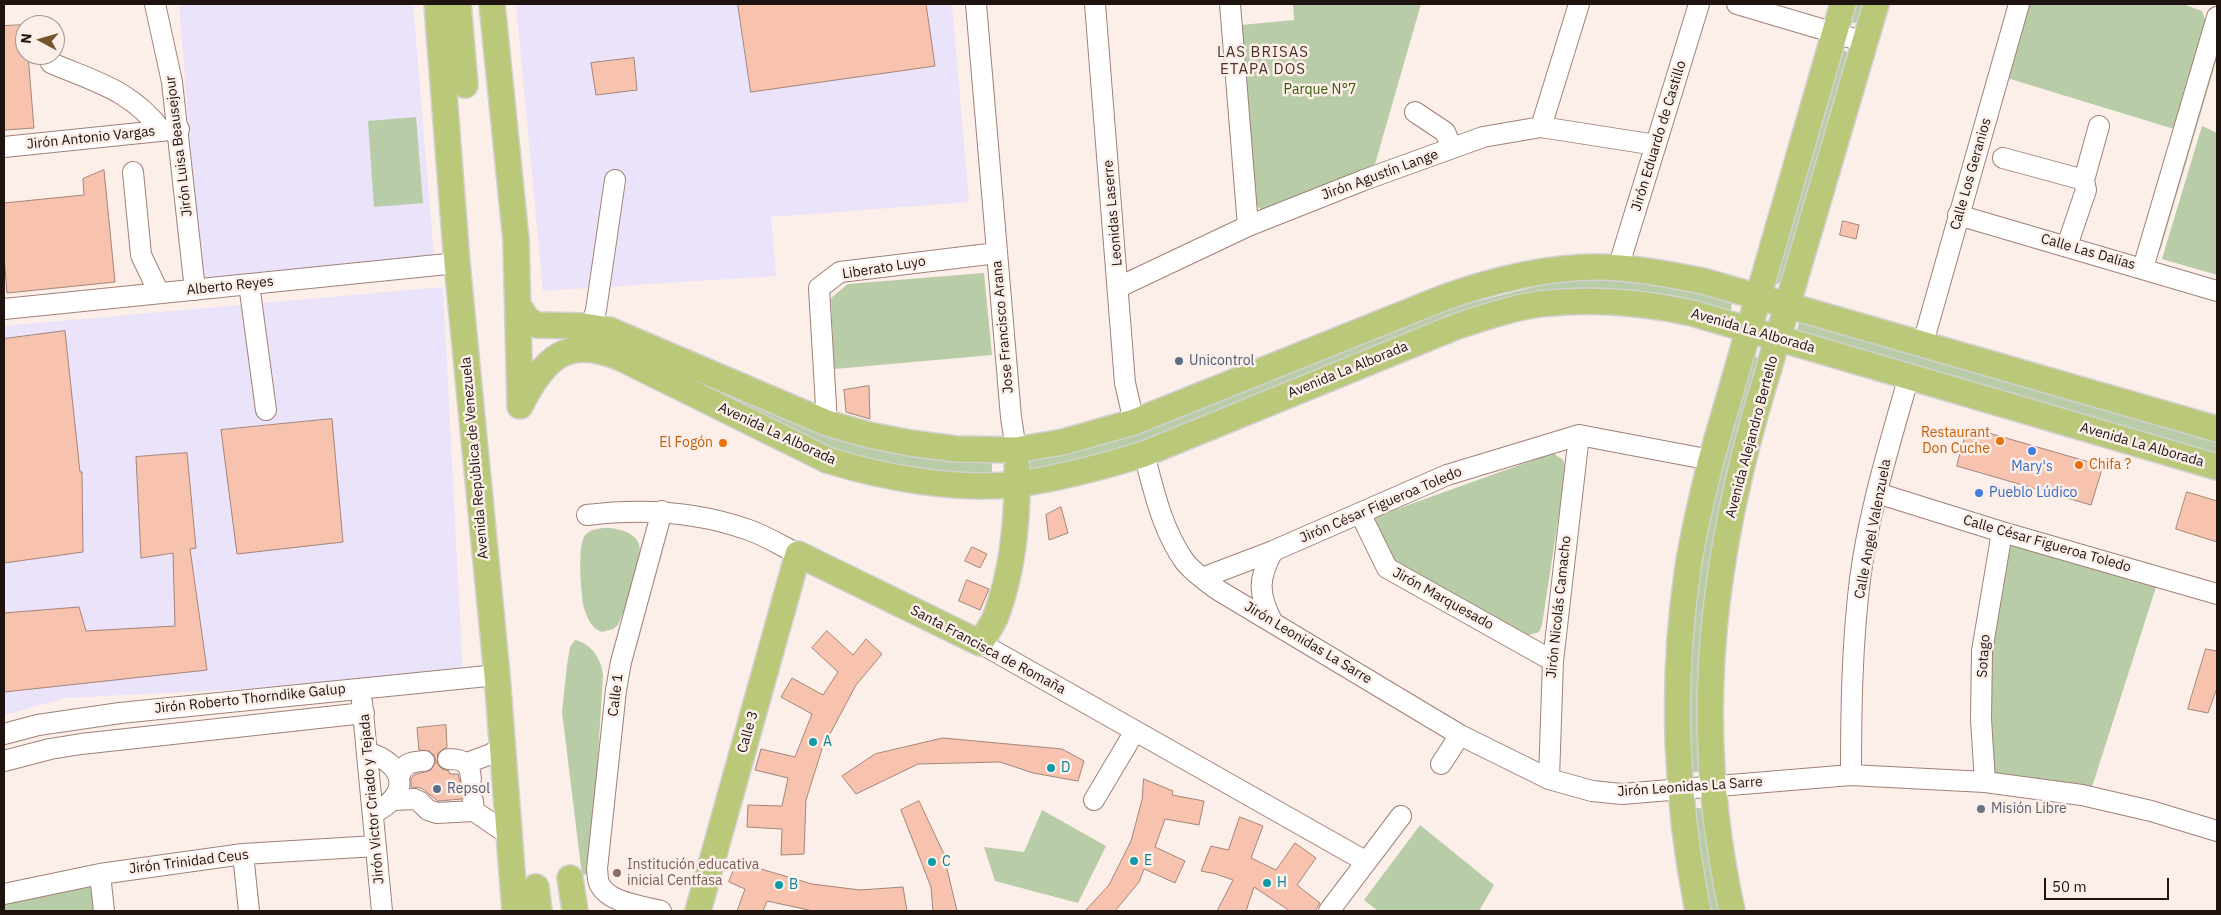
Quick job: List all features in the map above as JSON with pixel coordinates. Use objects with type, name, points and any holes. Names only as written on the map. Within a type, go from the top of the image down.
[{"type":"main road","name":"Avenida República de Venezuela","points":[[437,4],[457,263],[498,675],[515,911]]},
{"type":"main road","points":[[458,4],[465,85]]},
{"type":"main road","points":[[1698,911],[1685,833],[1678,742],[1681,631],[1687,576],[1696,522],[1711,460],[1843,4]]},
{"type":"main road","name":"Avenida Alejandro Bertello","points":[[1732,911],[1717,834],[1712,787],[1709,689],[1711,646],[1726,537],[1739,471],[1876,4]]},
{"type":"main road","points":[[460,28],[470,39],[478,40],[485,38],[493,14]]},
{"type":"main road","points":[[493,14],[516,232],[519,307]]},
{"type":"main road","points":[[444,100],[453,89],[465,85],[480,88],[488,95],[504,117]]},
{"type":"main road","name":"Avenida La Alborada","points":[[519,307],[528,320],[537,325],[591,327],[623,336],[827,423],[869,435],[910,443],[956,449],[1016,450],[1063,442],[1134,422],[1443,298],[1489,282],[1576,268],[1618,268],[1664,273],[1703,281],[2217,430]]},
{"type":"main road","name":"Avenida La Alborada","points":[[519,307],[520,406],[537,374],[550,360],[565,352],[576,349],[599,351],[623,359],[827,460],[862,471],[928,482],[987,485],[1017,484],[1104,466],[1144,454],[1455,327],[1538,304],[1587,301],[1626,302],[1692,313],[2217,467]]},
{"type":"main road","name":"Jose Francisco Arana","points":[[980,643],[997,614],[1012,554],[1017,521],[1016,450]]},
{"type":"main road","name":"Santa Francisca de Romaña","points":[[798,554],[980,643]]},
{"type":"main road","name":"Calle 3","points":[[698,911],[798,554]]},
{"type":"main road","points":[[570,878],[575,911]]},
{"type":"main road","points":[[536,887],[539,911]]},
{"type":"street","name":"Jirón Luisa Beausejour","points":[[154,4],[172,82],[170,130],[194,290]]},
{"type":"street","name":"Jose Francisco Arana","points":[[976,4],[1011,417],[1016,450]]},
{"type":"street","name":"Leonidas Laserre","points":[[1095,4],[1119,287],[1125,383],[1134,422]]},
{"type":"street","points":[[1230,4],[1248,226]]},
{"type":"street","points":[[1541,127],[1579,4]]},
{"type":"street","name":"Jirón Eduardo de Castillo","points":[[1618,268],[1699,4]]},
{"type":"street","points":[[1738,4],[1865,42]]},
{"type":"street","name":"Calle Los Geranios","points":[[1923,344],[2019,4]]},
{"type":"street","points":[[2213,4],[2217,5]]},
{"type":"street","points":[[2143,268],[2217,17]]},
{"type":"street","points":[[53,65],[124,94],[170,130]]},
{"type":"street","points":[[1415,112],[1445,132],[1452,148]]},
{"type":"street","points":[[2067,246],[2086,190],[2084,180],[2099,126]]},
{"type":"street","name":"Jirón Agustín Lange","points":[[1119,287],[1248,226],[1364,180],[1484,136],[1541,127],[1656,145]]},
{"type":"street","name":"Jirón Antonio Vargas","points":[[4,147],[170,130]]},
{"type":"street","points":[[2004,158],[2084,180]]},
{"type":"street","points":[[134,172],[141,255],[159,293]]},
{"type":"street","points":[[591,327],[596,310],[616,180]]},
{"type":"street","name":"Calle Las Dalias","points":[[1958,215],[2217,291]]},
{"type":"street","name":"Liberato Luyo","points":[[827,423],[819,288],[840,272],[997,253]]},
{"type":"street","name":"Alberto Reyes","points":[[4,309],[457,263]]},
{"type":"street","points":[[249,284],[266,410]]},
{"type":"street","name":"Calle Angel Valenzuela","points":[[1851,775],[1852,658],[1860,577],[1877,493],[1909,376]]},
{"type":"street","name":"Jirón César Figueroa Toledo","points":[[1202,578],[1273,551],[1447,475],[1579,435],[1711,460]]},
{"type":"street","name":"Jirón Nicolás Camacho","points":[[1549,779],[1553,661],[1579,435]]},
{"type":"street","name":"Jirón Leonidas La Sarre","points":[[1144,454],[1162,521],[1186,562],[1202,578],[1460,735],[1549,779],[1592,790],[1622,794],[1851,775],[1984,782],[2082,795],[2151,811],[2217,832]]},
{"type":"street","name":"Calle César Figueroa Toledo","points":[[1877,493],[2002,532],[2217,594]]},
{"type":"street","name":"Santa Francisca de Romaña","points":[[587,515],[630,510],[662,511],[705,518],[751,530],[798,554]]},
{"type":"street","name":"Calle 1","points":[[661,911],[619,900],[606,893],[599,884],[598,850],[620,662],[662,511]]},
{"type":"street","name":"Jirón Marquesado","points":[[1360,513],[1387,568],[1553,661]]},
{"type":"street","name":"Sotago","points":[[1984,782],[1981,720],[1982,651],[2002,532]]},
{"type":"street","points":[[1272,621],[1264,604],[1261,586],[1264,567],[1273,551]]},
{"type":"street","name":"Santa Francisca de Romaña","points":[[980,643],[1365,861]]},
{"type":"street","name":"Jirón Roberto Thorndike Galup","points":[[4,734],[38,725],[120,713],[361,687],[498,675]]},
{"type":"street","name":"Jirón Victor Criado y Tejada","points":[[361,687],[382,911]]},
{"type":"street","name":"Jirón Roberto Thorndike Galup","points":[[4,761],[50,749],[81,744],[364,713]]},
{"type":"street","points":[[1094,800],[1135,731]]},
{"type":"street","points":[[1441,764],[1460,735]]},
{"type":"street","points":[[462,767],[491,754],[503,746]]},
{"type":"street","points":[[367,752],[381,756],[393,766],[399,777]]},
{"type":"street","points":[[373,813],[385,808],[395,800],[399,790],[399,777],[403,767],[409,762],[424,761]]},
{"type":"street","points":[[395,800],[414,799],[428,810],[437,813],[474,806],[509,835]]},
{"type":"street","points":[[1329,911],[1365,861],[1401,816]]},
{"type":"street","name":"Jirón Trinidad Ceus","points":[[4,894],[100,874],[243,854],[376,846]]},
{"type":"street","points":[[243,854],[249,911]]},
{"type":"street","points":[[100,874],[104,911]]},
{"type":"shaded area","points":[[179,4],[413,4],[434,256],[201,280]]},
{"type":"shaded area","points":[[516,4],[952,4],[969,202],[771,217],[776,276],[543,291]]},
{"type":"shaded area","points":[[443,287],[463,678],[66,698],[4,715],[4,326]]},
{"type":"green space","name":"Parque N°7","points":[[1293,4],[1421,4],[1375,164],[1270,212],[1262,210],[1254,204],[1241,25],[1294,20]]},
{"type":"green space","points":[[1845,4],[1867,4],[1862,20],[1854,23],[1846,21]]},
{"type":"green space","points":[[2025,4],[2183,4],[2202,11],[2206,22],[2174,129],[2007,78]]},
{"type":"green space","points":[[2217,37],[2217,58],[2160,251],[2155,249]]},
{"type":"green space","points":[[1839,49],[1846,51],[1849,59],[1786,278],[1777,284],[1770,281]]},
{"type":"green space","points":[[416,117],[423,203],[374,207],[368,121]]},
{"type":"green space","points":[[2202,126],[2217,133],[2217,275],[2162,259]]},
{"type":"green space","points":[[984,273],[992,355],[834,369],[831,298],[848,284]]},
{"type":"green space","points":[[1574,277],[1693,287],[1732,300],[1731,311],[1720,314],[1553,294],[1151,443],[1028,471],[1028,446],[1427,314]]},
{"type":"green space","points":[[1800,318],[2217,438],[2217,460],[1795,339]]},
{"type":"green space","points":[[1747,354],[1764,360],[1704,770],[1691,773],[1688,644],[1697,569]]},
{"type":"green space","points":[[642,358],[992,461],[992,473],[980,479],[928,474],[825,452]]},
{"type":"green space","points":[[1553,453],[1563,460],[1566,468],[1542,625],[1539,632],[1523,637],[1390,560],[1372,518]]},
{"type":"green space","points":[[611,528],[633,536],[638,542],[640,549],[634,583],[618,625],[613,629],[602,632],[598,631],[590,623],[584,608],[580,559],[585,535],[597,529]]},
{"type":"green space","points":[[2013,544],[2156,587],[2092,787],[1992,776],[1989,656],[2006,549]]},
{"type":"green space","points":[[575,640],[591,648],[595,653],[603,675],[591,870],[588,874],[582,875],[562,712],[570,647]]},
{"type":"green space","points":[[1691,808],[1707,808],[1726,911],[1707,911]]},
{"type":"green space","points":[[1042,810],[1106,846],[1078,903],[995,881],[984,847],[1024,852]]},
{"type":"green space","points":[[1420,825],[1494,885],[1479,911],[1378,911],[1364,900]]},
{"type":"green space","points":[[84,883],[91,887],[99,911],[4,911],[4,904]]},
{"type":"building","points":[[738,4],[926,4],[935,66],[751,92]]},
{"type":"building","points":[[15,25],[15,65],[29,65],[34,128],[4,130],[4,26]]},
{"type":"building","points":[[634,58],[637,90],[596,95],[591,63]]},
{"type":"building","points":[[104,170],[115,282],[7,293],[4,256],[4,203],[84,195],[83,179]]},
{"type":"building","points":[[1843,221],[1859,225],[1856,239],[1840,235]]},
{"type":"building","points":[[65,331],[80,472],[82,472],[83,552],[4,563],[4,339]]},
{"type":"building","points":[[869,386],[870,419],[846,412],[844,390]]},
{"type":"building","points":[[332,419],[343,542],[237,554],[221,430]]},
{"type":"building","points":[[1968,427],[2103,466],[2091,505],[1957,466]]},
{"type":"building","points":[[187,453],[196,548],[190,549],[207,670],[4,692],[4,613],[79,607],[86,631],[175,626],[173,553],[141,558],[136,457]]},
{"type":"building","points":[[2187,492],[2217,501],[2217,542],[2176,529]]},
{"type":"building","points":[[1061,507],[1068,533],[1049,540],[1046,515]]},
{"type":"building","points":[[972,547],[987,554],[980,568],[965,561]]},
{"type":"building","points":[[967,580],[989,589],[980,610],[959,601]]},
{"type":"building","name":"A","points":[[827,631],[853,655],[866,639],[882,654],[856,685],[822,749],[806,800],[804,854],[781,855],[782,829],[747,827],[748,805],[782,806],[788,778],[755,770],[761,749],[795,757],[812,714],[781,697],[792,678],[823,695],[838,672],[812,648]]},
{"type":"building","points":[[2206,649],[2217,651],[2217,688],[2208,713],[2188,709]]},
{"type":"building","points":[[446,725],[447,747],[438,753],[437,764],[442,769],[449,771],[450,774],[458,774],[461,786],[469,790],[462,799],[438,801],[421,788],[411,787],[411,779],[414,775],[431,770],[436,761],[434,755],[429,751],[419,750],[417,728]]},
{"type":"building","name":"D","points":[[943,738],[1062,749],[1084,761],[1078,781],[1033,773],[1000,762],[918,764],[856,794],[842,776],[875,754]]},
{"type":"building","name":"E","points":[[1144,779],[1173,791],[1172,795],[1204,801],[1199,825],[1165,819],[1155,847],[1185,861],[1175,883],[1144,869],[1139,882],[1115,911],[1085,911],[1109,885],[1131,841],[1142,800]]},
{"type":"building","name":"C","points":[[919,801],[943,852],[957,911],[933,911],[931,887],[901,810]]},
{"type":"building","points":[[1240,817],[1263,826],[1251,858],[1276,870],[1295,843],[1316,858],[1297,885],[1320,903],[1315,911],[1290,911],[1254,887],[1246,911],[1217,911],[1233,880],[1201,871],[1211,846],[1228,850]]},
{"type":"building","name":"B","points":[[737,862],[812,884],[860,890],[903,887],[907,911],[813,911],[767,901],[763,911],[737,911],[745,889],[729,882]]},
{"type":"place","name":"Unicontrol","points":[[1179,361]]},
{"type":"place","name":"Restaurant Don Cuche","points":[[2000,441]]},
{"type":"place","name":"El Fogón","points":[[723,443]]},
{"type":"place","name":"Mary's","points":[[2032,451]]},
{"type":"place","name":"Chifa ?","points":[[2079,465]]},
{"type":"place","name":"Pueblo Lúdico","points":[[1979,493]]},
{"type":"place","name":"A","points":[[813,742]]},
{"type":"place","name":"D","points":[[1051,768]]},
{"type":"place","name":"Repsol","points":[[437,789]]},
{"type":"place","name":"Misión Libre","points":[[1981,809]]},
{"type":"place","name":"E","points":[[1134,861]]},
{"type":"place","name":"C","points":[[932,862]]},
{"type":"place","name":"Institución educativa inicial Centfasa","points":[[617,873]]},
{"type":"place","name":"H","points":[[1267,883]]},
{"type":"place","name":"B","points":[[779,885]]},
{"type":"district","name":"LAS BRISAS ETAPA DOS","points":[[1263,62]]}]
